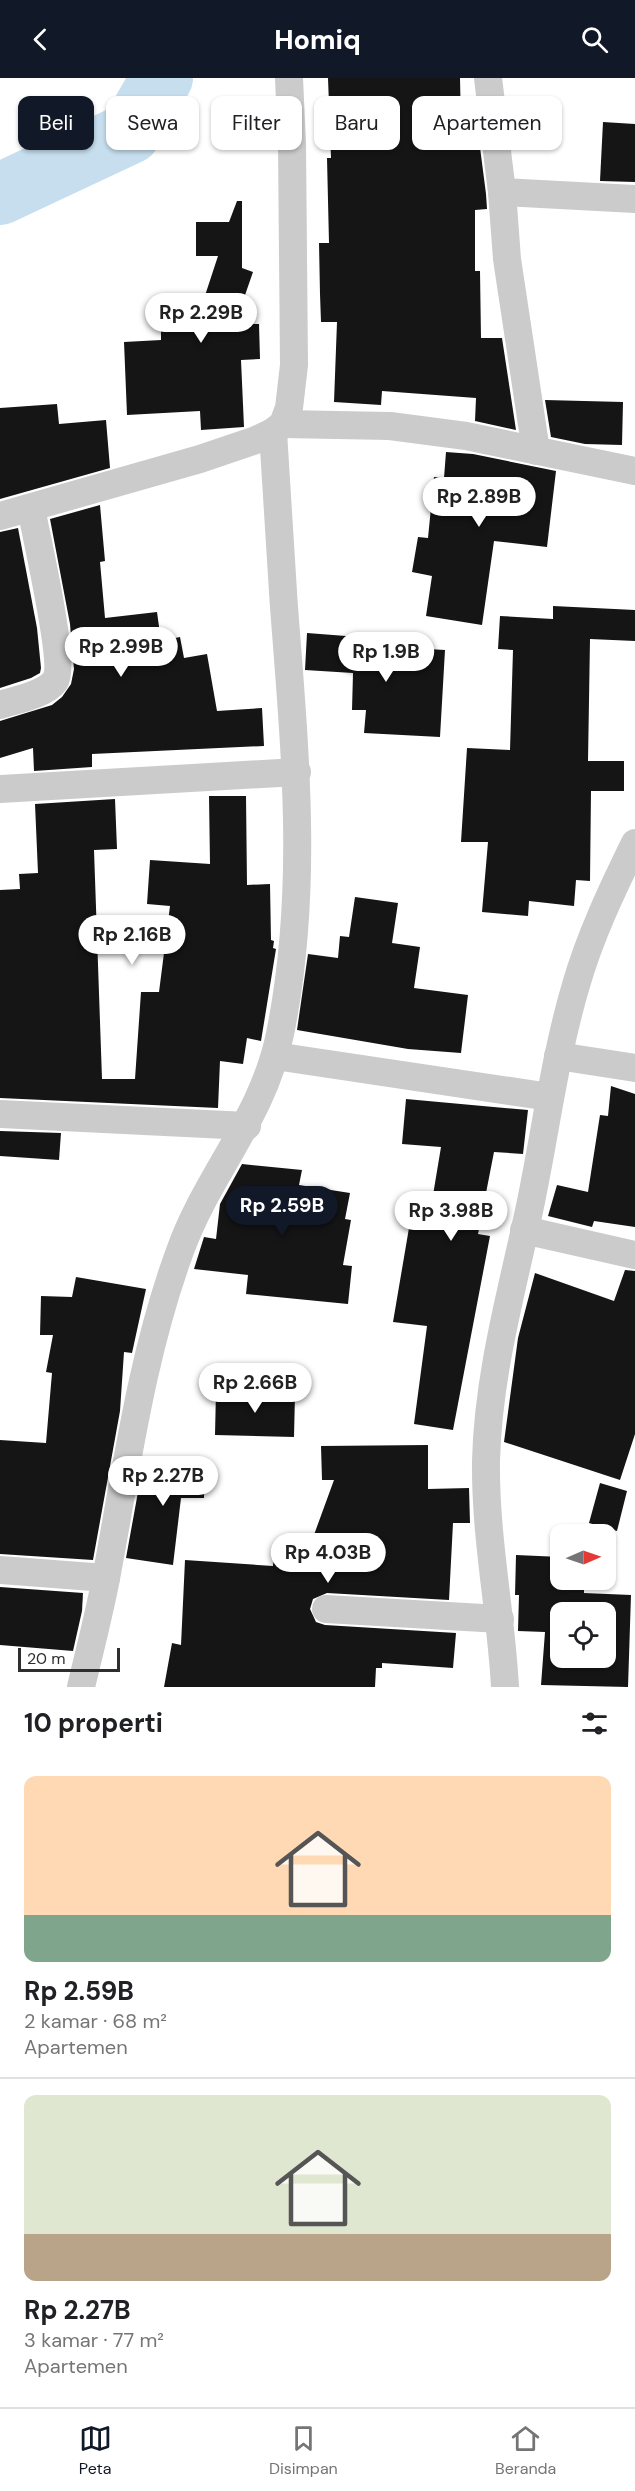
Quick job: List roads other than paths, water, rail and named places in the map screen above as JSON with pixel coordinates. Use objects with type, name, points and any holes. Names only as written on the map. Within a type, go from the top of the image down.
[{"type":"street","points":[[81,1687],[106,1578],[141,1392],[165,1295],[194,1215],[247,1126],[275,1056],[295,937],[298,896],[297,772],[278,428],[289,408],[294,366],[292,144],[289,78]]},
{"type":"street","points":[[488,78],[502,192],[507,259],[536,451]]},
{"type":"street","points":[[502,192],[635,199]]},
{"type":"street","points":[[0,516],[200,459],[278,428],[390,426],[466,436],[580,462],[635,471]]},
{"type":"street","points":[[0,705],[51,686],[58,674],[57,645],[31,508]]},
{"type":"street","points":[[0,789],[297,772]]},
{"type":"street","points":[[505,1687],[487,1502],[488,1419],[501,1333],[558,1056],[587,951],[632,858]]},
{"type":"street","points":[[275,1056],[550,1097]]},
{"type":"street","points":[[558,1056],[635,1068]]},
{"type":"street","points":[[0,1114],[247,1126]]},
{"type":"street","points":[[524,1230],[635,1255]]},
{"type":"street","points":[[0,1570],[106,1578]]},
{"type":"street","points":[[326,1609],[500,1619]]},
{"type":"waterway","points":[[0,194],[130,133],[162,78]]}]
